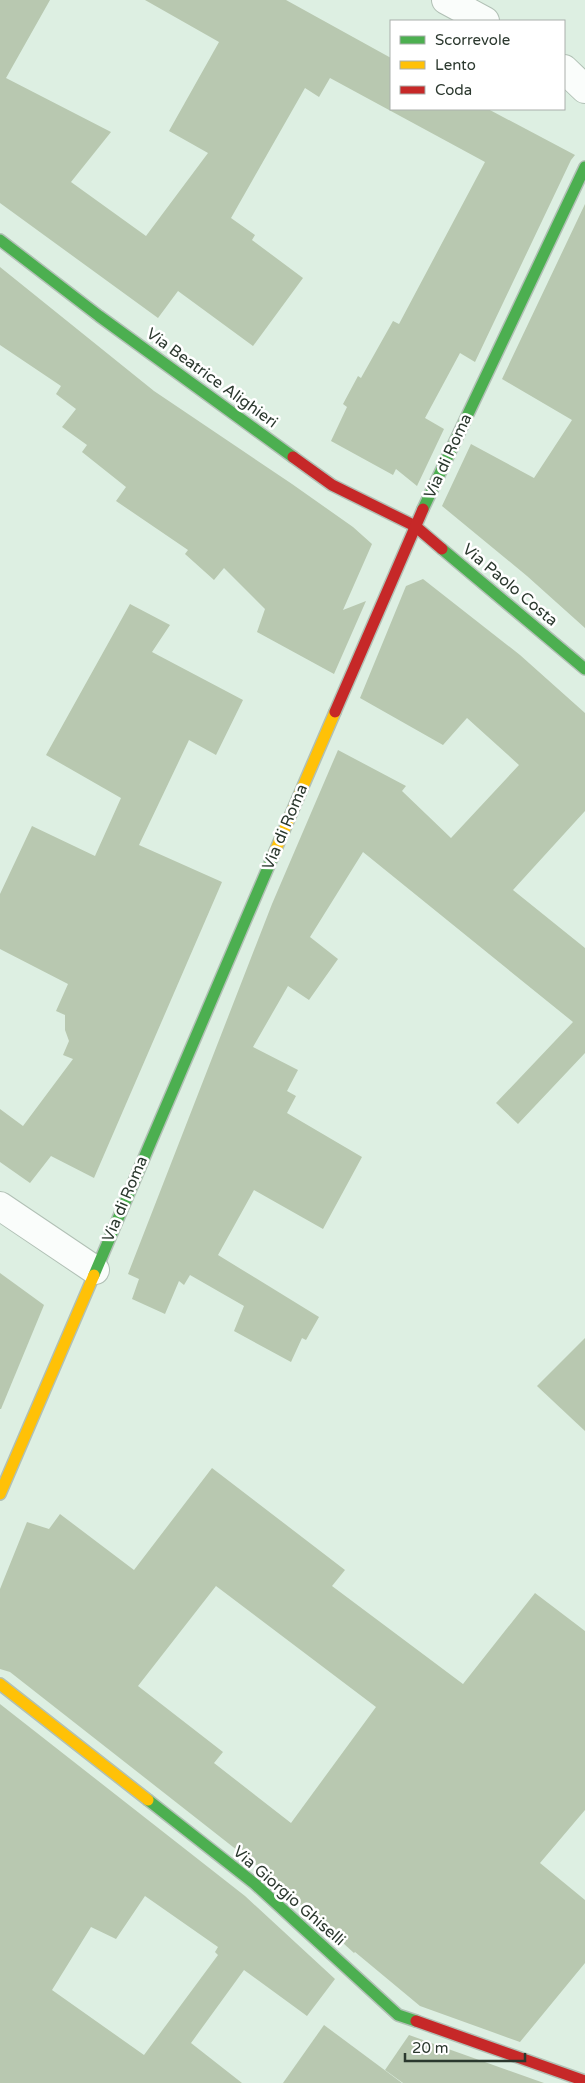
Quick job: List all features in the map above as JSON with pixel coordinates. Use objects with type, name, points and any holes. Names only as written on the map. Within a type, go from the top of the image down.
[{"type":"street","points":[[446,0],[483,20]]},
{"type":"street","points":[[565,57],[585,58]]},
{"type":"street","points":[[565,70],[585,89]]},
{"type":"street","name":"Via di Roma","points":[[0,1494],[94,1270],[415,526],[585,167]]},
{"type":"street","name":"Via Beatrice Alighieri","points":[[0,240],[99,316],[332,485],[415,526]]},
{"type":"street","name":"Via Paolo Costa","points":[[415,526],[585,669]]},
{"type":"street","points":[[0,1206],[94,1270]]},
{"type":"street","name":"Via Giorgio Ghiselli","points":[[0,1684],[255,1884],[398,2015],[585,2081]]},
{"type":"building","points":[[0,0],[50,0],[6,78],[111,132],[71,182],[146,236],[208,153],[169,131],[219,42],[145,0],[286,0],[390,57],[390,110],[490,110],[575,155],[475,362],[460,353],[425,418],[444,429],[417,486],[396,469],[393,475],[331,441],[347,407],[343,404],[358,376],[361,378],[393,321],[399,324],[485,162],[330,78],[319,97],[305,88],[231,218],[255,235],[252,240],[303,278],[253,346],[178,291],[158,318],[0,203]]},
{"type":"building","points":[[585,204],[585,628],[527,576],[442,506],[471,444],[534,478],[572,420],[502,379]]},
{"type":"building","points":[[0,267],[154,391],[292,484],[353,527],[372,544],[343,610],[366,601],[334,674],[257,632],[265,609],[224,568],[214,580],[185,554],[188,550],[116,501],[126,487],[82,452],[87,445],[62,427],[76,409],[56,394],[61,386],[0,345]]},
{"type":"building","points":[[423,579],[520,655],[585,713],[585,811],[513,890],[585,948],[585,1053],[518,1124],[496,1103],[573,1022],[363,852],[310,937],[338,959],[309,1000],[288,986],[253,1047],[298,1070],[287,1091],[296,1096],[287,1113],[362,1157],[323,1229],[254,1190],[218,1255],[319,1317],[306,1340],[302,1338],[291,1362],[234,1331],[244,1306],[190,1275],[184,1285],[179,1281],[165,1314],[132,1299],[139,1279],[128,1274],[272,904],[338,750],[406,786],[402,791],[451,838],[519,765],[467,718],[443,745],[360,698],[406,586]]},
{"type":"building","points":[[130,604],[170,625],[152,652],[243,700],[216,755],[189,740],[139,845],[222,882],[94,1178],[51,1156],[30,1183],[0,1162],[0,1109],[23,1126],[73,1059],[63,1055],[69,1041],[65,1030],[65,1015],[56,1011],[68,984],[0,949],[0,894],[32,826],[95,856],[121,798],[46,755]]},
{"type":"building","points":[[0,1273],[44,1305],[1,1409],[0,1409]]},
{"type":"building","points":[[585,1338],[585,1431],[537,1386]]},
{"type":"building","points":[[212,1468],[345,1570],[332,1586],[463,1684],[535,1593],[585,1631],[585,1810],[540,1863],[585,1900],[585,1963],[520,2042],[420,2006],[354,1953],[265,1872],[10,1672],[0,1669],[0,1589],[27,1522],[49,1529],[60,1514],[134,1570]],"holes":[[[216,1586],[376,1707],[291,1823],[214,1763],[223,1752],[138,1686]]]},
{"type":"building","points":[[0,1704],[245,1896],[335,1979],[307,2016],[244,1970],[191,2043],[242,2083],[0,2083]],"holes":[[[145,1896],[218,1947],[215,1952],[218,1955],[144,2055],[52,1990],[91,1927],[116,1939]]]},
{"type":"building","points":[[324,2025],[402,2083],[283,2083]]},
{"type":"building","points":[[409,2035],[544,2083],[403,2083],[385,2070]]},
{"type":"traffic: fast","points":[[423,509],[585,167]]},
{"type":"traffic: fast","points":[[0,240],[99,316],[293,457]]},
{"type":"traffic: fast","points":[[442,549],[585,669]]},
{"type":"traffic: fast","points":[[94,1275],[273,856]]},
{"type":"traffic: fast","points":[[148,1800],[255,1884],[398,2015],[416,2021]]},
{"type":"traffic: slow","points":[[273,856],[335,712]]},
{"type":"traffic: slow","points":[[0,1494],[94,1275]]},
{"type":"traffic: slow","points":[[0,1684],[148,1800]]},
{"type":"traffic: jam","points":[[293,457],[332,485],[415,526],[442,549]]},
{"type":"traffic: jam","points":[[335,712],[423,509]]},
{"type":"traffic: jam","points":[[416,2021],[585,2081]]}]
